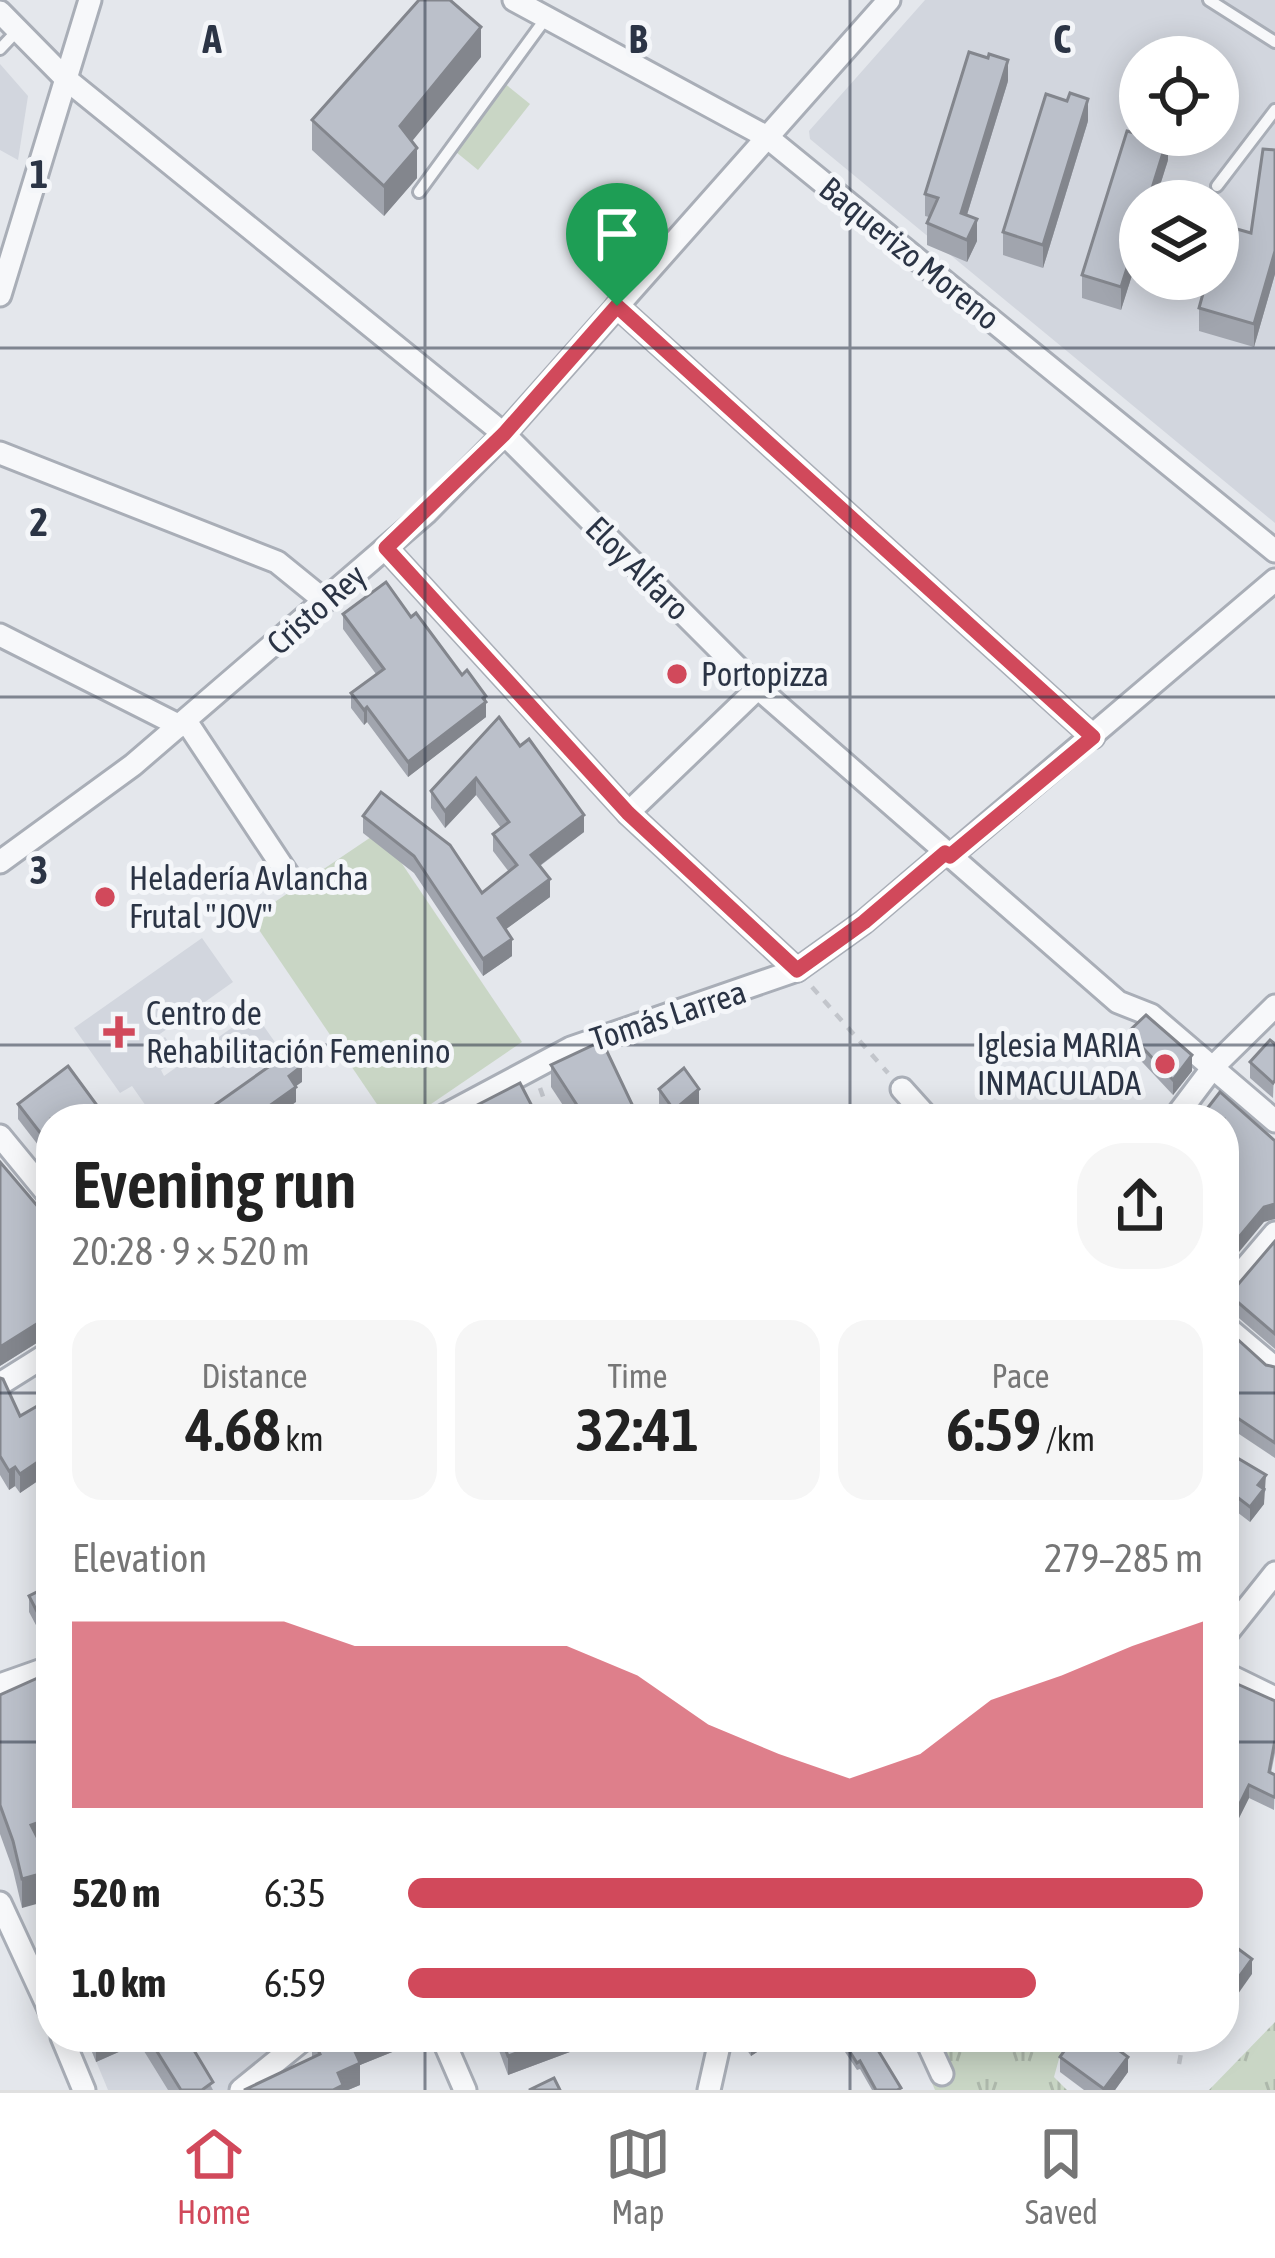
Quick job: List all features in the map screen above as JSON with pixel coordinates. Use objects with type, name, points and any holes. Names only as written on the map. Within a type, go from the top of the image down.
[{"type":"street","points":[[0,295],[90,0]]},
{"type":"street","name":"Cristo Rey","points":[[0,862],[104,789],[183,724],[386,548],[504,434],[889,0]]},
{"type":"street","name":"Baquerizo Moreno","points":[[522,2],[767,137],[1275,551]]},
{"type":"street","name":"Eloy Alfaro","points":[[0,12],[66,79],[504,434],[758,688],[1118,1002],[1151,1015],[1275,1121]]},
{"type":"street","points":[[617,306],[1093,737]]},
{"type":"street","points":[[0,453],[277,562],[325,601]]},
{"type":"street","points":[[386,548],[628,813],[797,970]]},
{"type":"street","name":"Tomás Larrea","points":[[465,1104],[532,1066],[608,1033],[797,970],[864,922],[1093,737],[1275,580]]},
{"type":"street","points":[[0,635],[183,724],[288,875]]},
{"type":"street","points":[[628,813],[758,688]]},
{"type":"street","points":[[1185,1104],[1214,1066],[1275,1006]]},
{"type":"street","points":[[902,1089],[915,1104]]},
{"type":"street","points":[[0,1136],[36,1180]]},
{"type":"street","points":[[1239,1275],[1275,1233]]},
{"type":"street","points":[[1239,1337],[1275,1368]]},
{"type":"street","points":[[0,1384],[36,1361]]},
{"type":"street","points":[[1239,1618],[1275,1573]]},
{"type":"street","points":[[0,1685],[36,1672]]},
{"type":"street","points":[[1239,1680],[1275,1698]]},
{"type":"street","points":[[0,1903],[36,1981]]},
{"type":"street","points":[[68,2052],[83,2090]]},
{"type":"street","points":[[242,2090],[288,2052]]},
{"type":"street","points":[[449,2052],[465,2090]]},
{"type":"street","points":[[709,2090],[717,2052]]},
{"type":"street","points":[[932,2052],[942,2074]]},
{"type":"lane","points":[[1209,0],[1275,42]]},
{"type":"lane","points":[[419,193],[546,18]]},
{"type":"lane","points":[[0,49],[18,30]]},
{"type":"lane","points":[[1221,180],[1275,110]]},
{"type":"path","points":[[797,970],[902,1089]]},
{"type":"path","points":[[532,1066],[546,1104]]},
{"type":"path","points":[[1179,2064],[1181,2052]]},
{"type":"shaded area","points":[[925,0],[1275,0],[1275,523],[810,139],[809,131]]},
{"type":"shaded area","points":[[0,64],[28,96],[18,160],[0,150]]},
{"type":"shaded area","name":"Centro de Rehabilitación Femenino","points":[[202,938],[233,982],[143,1046],[146,1050],[165,1037],[179,1057],[161,1070],[164,1076],[254,1012],[288,1061],[228,1104],[145,1104],[132,1086],[120,1093],[74,1028]]},
{"type":"shaded area","points":[[92,2052],[278,2052],[229,2090],[108,2090]]},
{"type":"green space","points":[[498,78],[530,104],[478,170],[445,143]]},
{"type":"green space","points":[[380,831],[522,1042],[431,1104],[377,1104],[251,918]]},
{"type":"green space","points":[[1275,2022],[1275,2090],[1209,2090]]},
{"type":"green space","points":[[919,2052],[1061,2052],[1054,2077],[1067,2090],[935,2090]]},
{"type":"building","points":[[419,0],[450,0],[481,27],[400,126],[417,148],[384,186],[312,120]]},
{"type":"building","points":[[969,52],[1008,60],[961,213],[977,219],[967,240],[927,223],[938,198],[925,194]]},
{"type":"building","points":[[1070,93],[1088,99],[1043,245],[1003,232],[1046,94],[1067,101]]},
{"type":"building","points":[[1263,149],[1275,150],[1275,251],[1254,324],[1199,308],[1201,300],[1239,300],[1239,230],[1251,233]]},
{"type":"building","points":[[1119,156],[1162,156],[1155,180],[1119,180],[1119,286],[1082,275]]},
{"type":"building","points":[[386,582],[411,617],[416,613],[462,675],[467,670],[486,696],[486,702],[408,762],[351,693],[384,669],[343,614]]},
{"type":"building","points":[[499,717],[520,746],[529,739],[584,815],[531,855],[550,879],[498,918],[512,939],[483,959],[414,856],[363,816],[381,792],[450,845],[482,893],[517,865],[493,834],[509,822],[476,778],[445,811],[431,791]]},
{"type":"building","points":[[1146,1015],[1192,1055],[1173,1080],[1128,1032]]},
{"type":"building","points":[[1270,1040],[1275,1044],[1273,1083],[1250,1062]]},
{"type":"building","points":[[602,1041],[632,1104],[576,1104],[551,1065]]},
{"type":"building","points":[[291,1051],[302,1066],[289,1076],[296,1087],[272,1104],[216,1104]]},
{"type":"building","points":[[68,1066],[96,1104],[36,1104],[36,1127],[18,1104]]},
{"type":"building","points":[[684,1068],[699,1089],[681,1104],[670,1104],[659,1089]]},
{"type":"building","points":[[520,1083],[531,1104],[479,1104]]},
{"type":"building","points":[[1220,1092],[1233,1104],[1211,1104]]},
{"type":"building","points":[[1239,1109],[1275,1141],[1275,1204],[1264,1207],[1239,1237]]},
{"type":"building","points":[[0,1162],[36,1204],[36,1324],[0,1347]]},
{"type":"building","points":[[1275,1241],[1275,1334],[1239,1303],[1239,1283]]},
{"type":"building","points":[[1239,1341],[1266,1365],[1275,1367],[1275,1443],[1239,1419]]},
{"type":"building","points":[[0,1378],[20,1416],[36,1407],[36,1463],[20,1474],[15,1467],[9,1471],[0,1456]]},
{"type":"building","points":[[1239,1459],[1266,1475],[1258,1485],[1264,1489],[1250,1507],[1239,1499]]},
{"type":"building","points":[[36,1679],[36,1823],[31,1825],[36,1835],[36,1875],[22,1879],[0,1805],[0,1695]]},
{"type":"building","points":[[1239,1685],[1275,1701],[1269,1772],[1275,1775],[1275,1795],[1249,1785],[1239,1805]]},
{"type":"building","points":[[1239,1949],[1252,1959],[1239,1977]]},
{"type":"building","points":[[157,2052],[195,2052],[213,2082],[202,2090],[181,2090]]},
{"type":"building","points":[[355,2052],[360,2063],[338,2073],[343,2085],[333,2090],[244,2090],[320,2054]]},
{"type":"building","points":[[850,2052],[879,2052],[901,2088],[876,2090],[860,2061]]},
{"type":"building","points":[[1064,2052],[1121,2052],[1128,2057],[1104,2089],[1060,2057]]},
{"type":"building","points":[[554,2078],[560,2090],[529,2090]]},
{"type":"place","name":"Portopizza","points":[[677,674]]},
{"type":"place","name":"Heladería Avlancha Frutal \"JOV\"","points":[[105,897]]},
{"type":"place","name":"Centro de Rehabilitación Femenino","points":[[119,1032]]},
{"type":"place","name":"Iglesia MARIA INMACULADA","points":[[1165,1064]]},
{"type":"route","points":[[617,306],[1093,737],[950,856],[945,853],[864,922],[797,970],[628,813],[386,548],[504,434],[617,306]]}]
